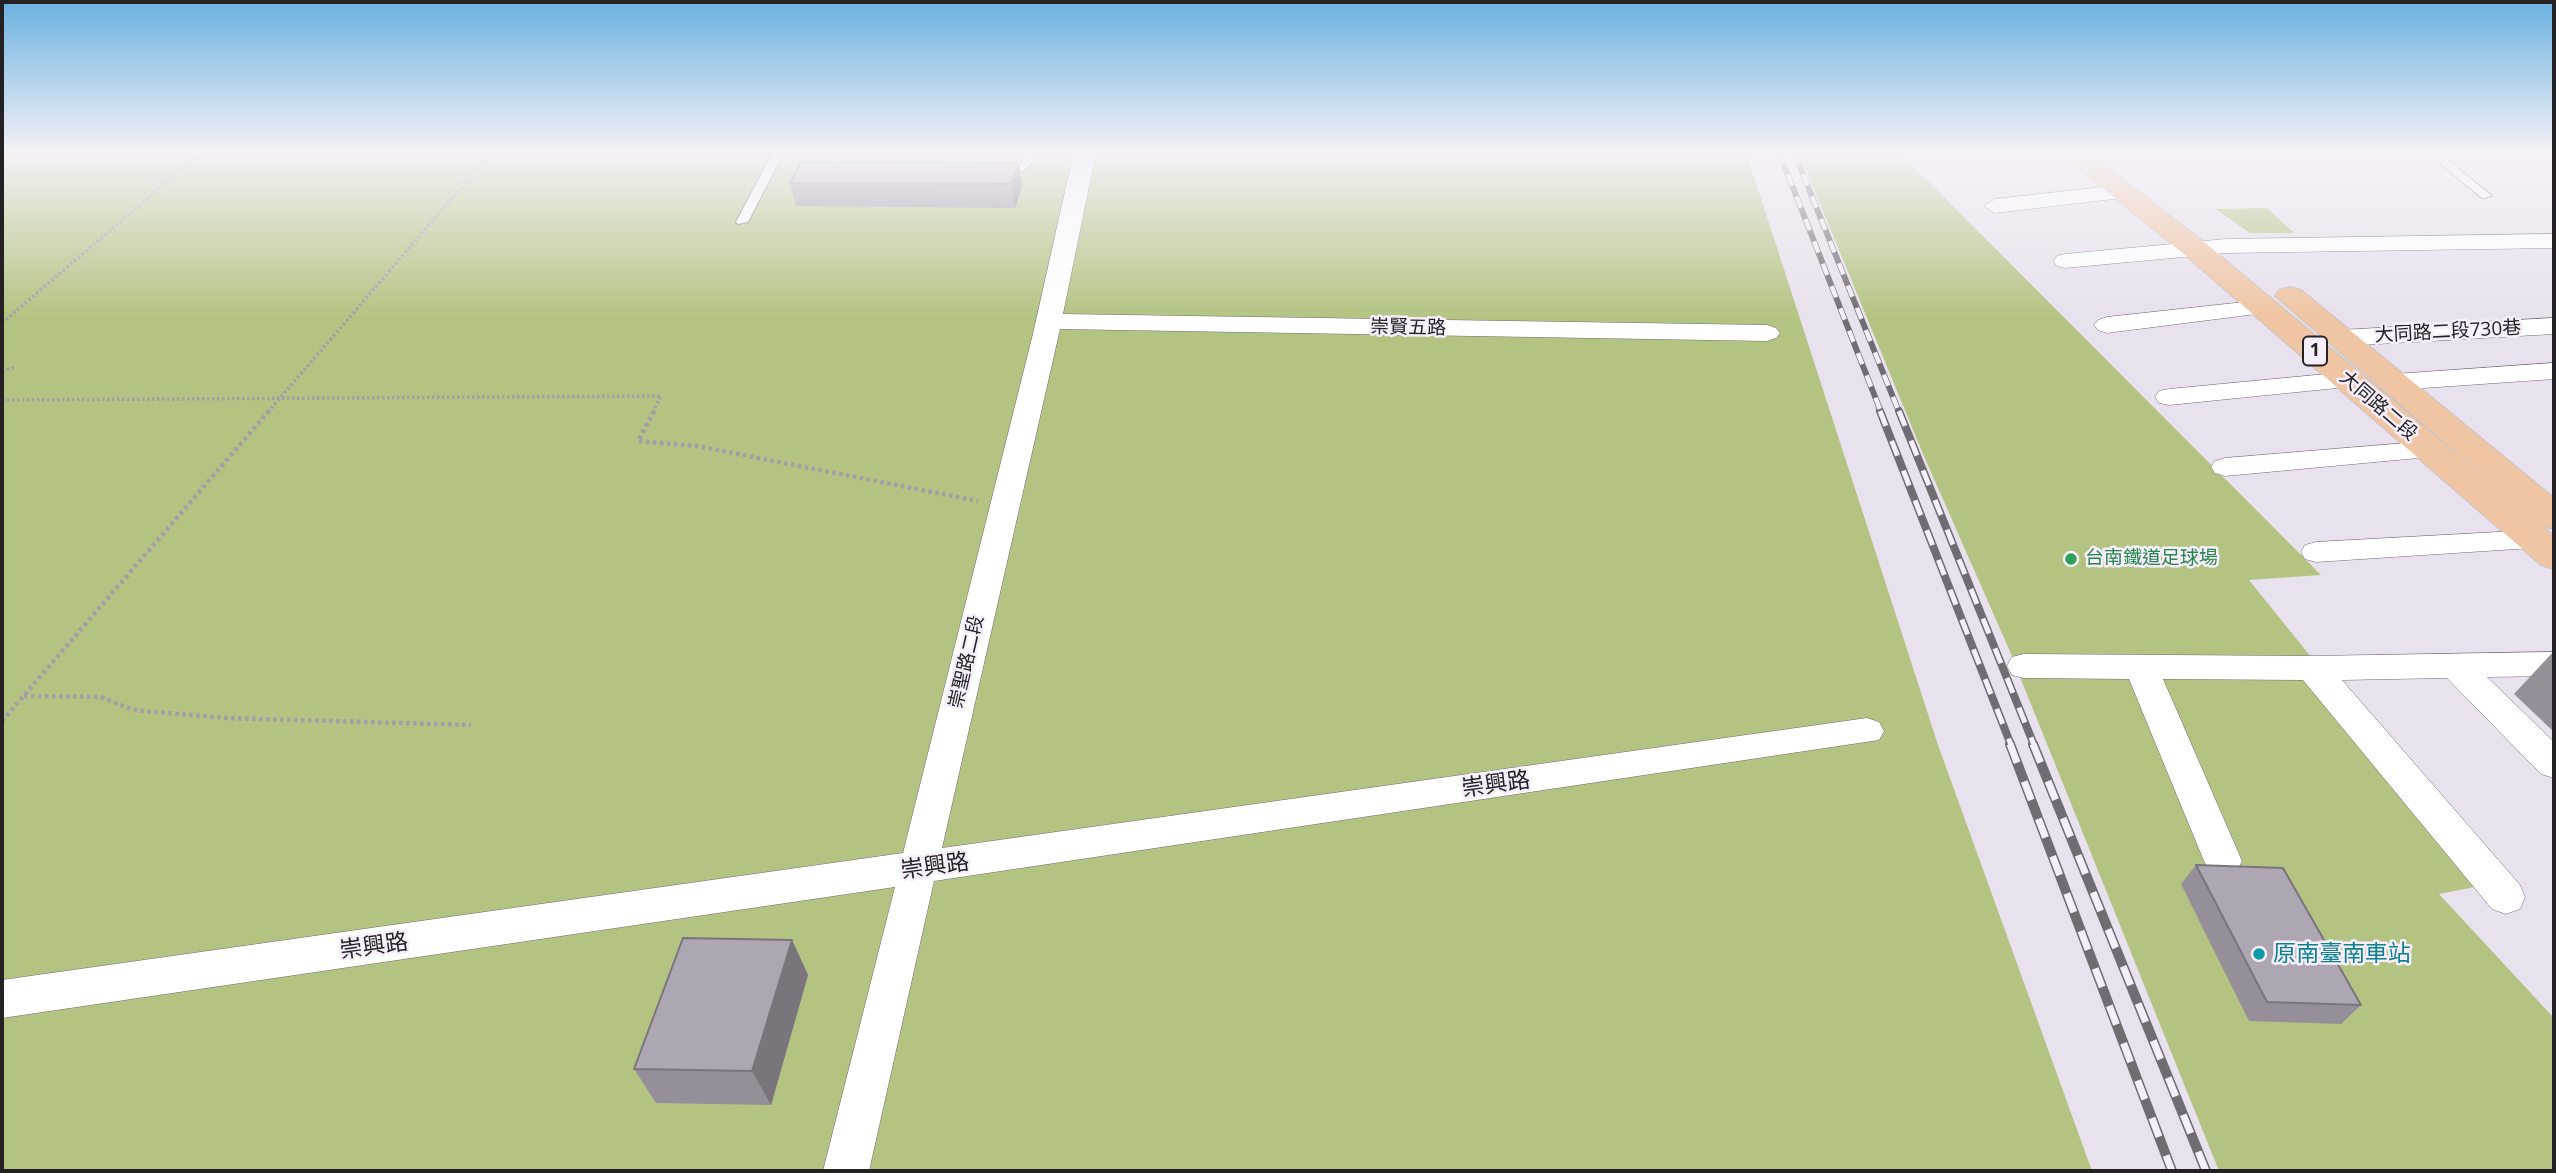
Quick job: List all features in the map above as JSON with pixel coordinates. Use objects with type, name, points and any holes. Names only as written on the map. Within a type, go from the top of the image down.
[{"type":"main road","name":"大同路二段","points":[[2141,207],[2194,248],[2430,450],[2548,538]]},
{"type":"main road","name":"大同路二段","points":[[2174,207],[2395,382],[2548,538]]},
{"type":"street","name":"崇聖路二段","points":[[846,1171],[1049,321],[1073,207]]},
{"type":"street","points":[[2065,261],[2226,246],[2554,241]]},
{"type":"street","points":[[2107,325],[2263,307]]},
{"type":"street","name":"崇賢五路","points":[[1049,321],[1767,333]]},
{"type":"street","name":"大同路二段730巷","points":[[2342,338],[2554,326]]},
{"type":"street","points":[[2395,382],[2554,371]]},
{"type":"street","points":[[2169,397],[2348,380]]},
{"type":"street","points":[[2225,467],[2430,450]]},
{"type":"street","points":[[2316,552],[2548,538]]},
{"type":"street","points":[[2024,666],[2312,668],[2554,664]]},
{"type":"street","points":[[2455,666],[2554,764]]},
{"type":"street","points":[[2141,667],[2223,861]]},
{"type":"street","points":[[2312,668],[2506,897]]},
{"type":"street","name":"崇興路","points":[[2,999],[918,870],[1867,731]]},
{"type":"lane","points":[[742,222],[750,207]]},
{"type":"path","points":[[2,323],[138,207]]},
{"type":"path","points":[[2,721],[445,207]]},
{"type":"path","points":[[2,371],[15,367]]},
{"type":"path","points":[[2,400],[661,396],[638,441],[697,446],[1005,506]]},
{"type":"path","points":[[23,696],[101,697],[133,710],[226,718],[471,724]]},
{"type":"green space","points":[[2,207],[1764,207],[1938,745],[2092,1171],[2,1171]]},
{"type":"green space","points":[[1821,207],[1954,207],[2321,575],[2249,580],[2311,657],[2233,660],[2012,656],[1923,454]]},
{"type":"green space","points":[[2267,208],[2294,233],[2250,233],[2216,209]]},
{"type":"green space","points":[[2309,676],[2485,885],[2439,894],[2554,1018],[2554,1171],[2219,1171],[2020,677]]},
{"type":"building","points":[[2196,865],[2283,868],[2361,1005],[2267,1002]]},
{"type":"building","points":[[683,938],[792,940],[752,1071],[634,1069]]},
{"type":"railway","points":[[1800,207],[1881,412]]},
{"type":"railway","points":[[1816,207],[1899,412]]},
{"type":"railway","points":[[1880,411],[2011,745]]},
{"type":"railway","points":[[1899,411],[2034,745]]},
{"type":"railway","points":[[2010,744],[2172,1171]]},
{"type":"railway","points":[[2033,744],[2206,1171]]},
{"type":"place","name":"台南鐵道足球場","points":[[2071,559]]},
{"type":"place","name":"原南臺南車站","points":[[2259,954]]}]
